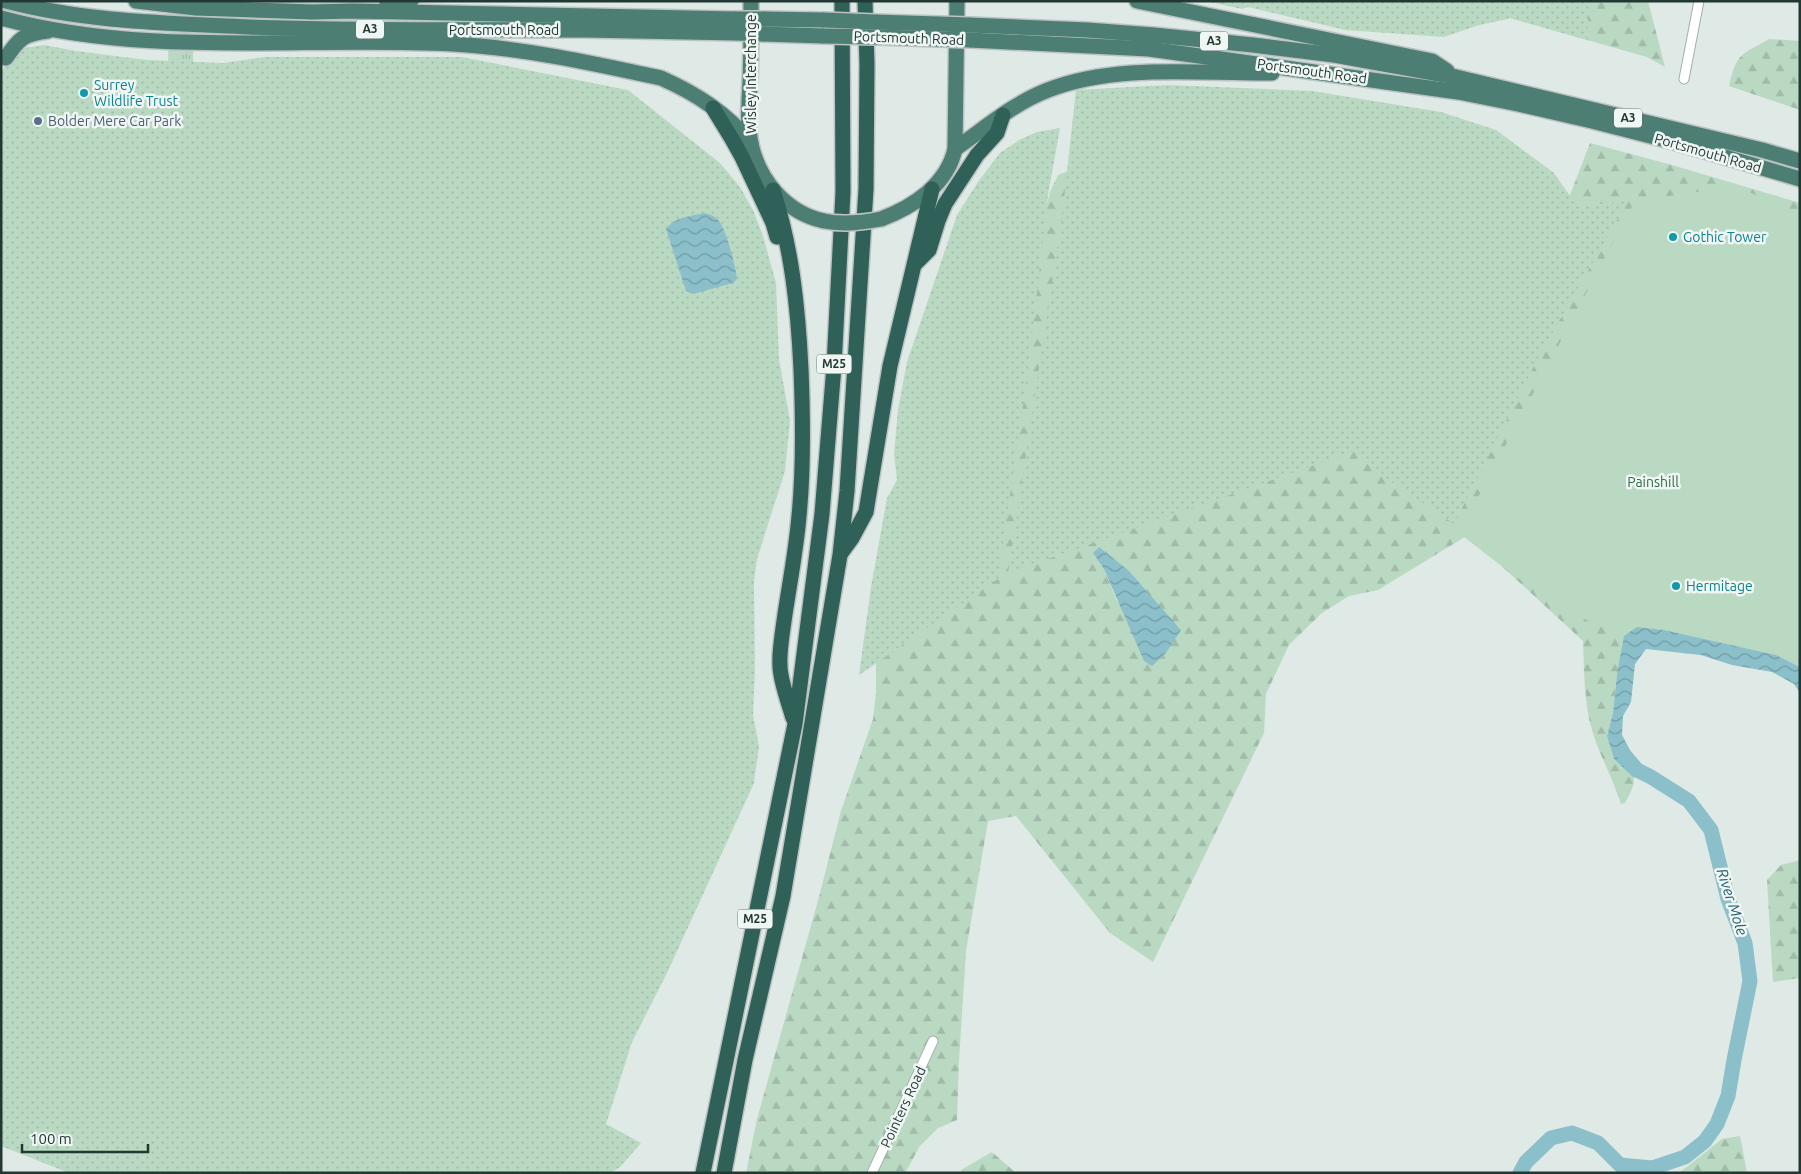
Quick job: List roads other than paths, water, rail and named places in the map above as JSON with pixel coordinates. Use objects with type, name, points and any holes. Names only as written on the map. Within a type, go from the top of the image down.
[{"type":"highway","name":"Portsmouth Road","points":[[6,1],[34,9],[121,21],[300,29],[586,30],[736,26]]},
{"type":"highway","name":"Portsmouth Road","points":[[136,1],[196,8],[312,12],[353,11],[763,27],[939,32],[1087,30],[1253,45],[1334,55],[1456,77],[1762,150],[1800,161]]},
{"type":"highway","name":"A3","points":[[353,11],[411,1]]},
{"type":"highway","name":"Wisley Interchange","points":[[751,1],[749,108],[751,143],[757,161],[773,190],[795,208],[817,219],[837,224],[851,224],[881,219],[902,210],[932,189],[949,166],[955,149],[957,1]]},
{"type":"highway","name":"M25","points":[[703,1173],[795,724],[822,514],[834,366],[843,192],[842,1]]},
{"type":"highway","name":"M25","points":[[724,1173],[744,1060],[783,896],[840,555],[847,491],[866,189],[867,64],[865,1]]},
{"type":"highway","name":"A3","points":[[1137,1],[1432,61],[1456,77]]},
{"type":"highway","name":"A3","points":[[1,18],[62,30],[149,40],[299,44],[454,44],[556,55],[661,78],[689,91],[734,123],[751,143]]},
{"type":"highway","name":"A3","points":[[4,61],[17,42],[31,33],[62,30]]},
{"type":"highway","name":"Portsmouth Road","points":[[970,32],[1149,49],[1458,92],[1518,104],[1674,142],[1800,179]]},
{"type":"highway","name":"A3","points":[[1,40],[4,45],[4,61]]},
{"type":"highway","name":"A3","points":[[955,149],[1003,115],[1047,90],[1089,78],[1190,72],[1324,72]]},
{"type":"highway","name":"M25","points":[[713,108],[742,157],[773,223],[780,250],[793,272],[800,344],[804,432],[797,544],[784,617],[779,668],[795,724]]},
{"type":"highway","name":"M25","points":[[916,263],[930,250],[945,204],[977,155],[997,133],[1003,115]]},
{"type":"highway","name":"M25","points":[[840,555],[866,512],[890,366],[916,263],[932,189]]},
{"type":"highway","points":[[773,190],[783,222],[793,272]]},
{"type":"street","points":[[1684,79],[1699,1]]},
{"type":"street","name":"Pointers Road","points":[[872,1173],[933,1041]]},
{"type":"water","points":[[705,213],[716,218],[722,225],[735,266],[737,279],[733,283],[693,294],[686,291],[666,229],[679,219]]},
{"type":"water","points":[[1099,547],[1128,570],[1181,630],[1166,653],[1152,666],[1144,661],[1104,569],[1093,553]]},
{"type":"water","points":[[1637,627],[1664,630],[1776,655],[1800,667],[1800,693],[1794,684],[1772,672],[1732,665],[1701,655],[1646,649],[1635,664],[1631,702],[1623,716],[1622,735],[1641,765],[1634,778],[1614,759],[1607,736],[1613,713],[1617,674],[1624,636]]},
{"type":"waterway","name":"River Mole","points":[[1520,1173],[1526,1162],[1551,1138],[1572,1133],[1598,1143],[1620,1165],[1652,1168],[1685,1157],[1705,1141],[1717,1124],[1728,1096],[1750,981],[1745,943],[1728,899],[1711,830],[1689,801],[1637,770],[1625,756]]},
{"type":"place","name":"Surrey Wildlife Trust","points":[[84,93]]},
{"type":"place","name":"Bolder Mere Car Park","points":[[38,121]]},
{"type":"place","name":"Gothic Tower","points":[[1673,237]]},
{"type":"place","name":"Hermitage","points":[[1676,586]]},
{"type":"park label","name":"Painshill","points":[[1653,482]]}]
